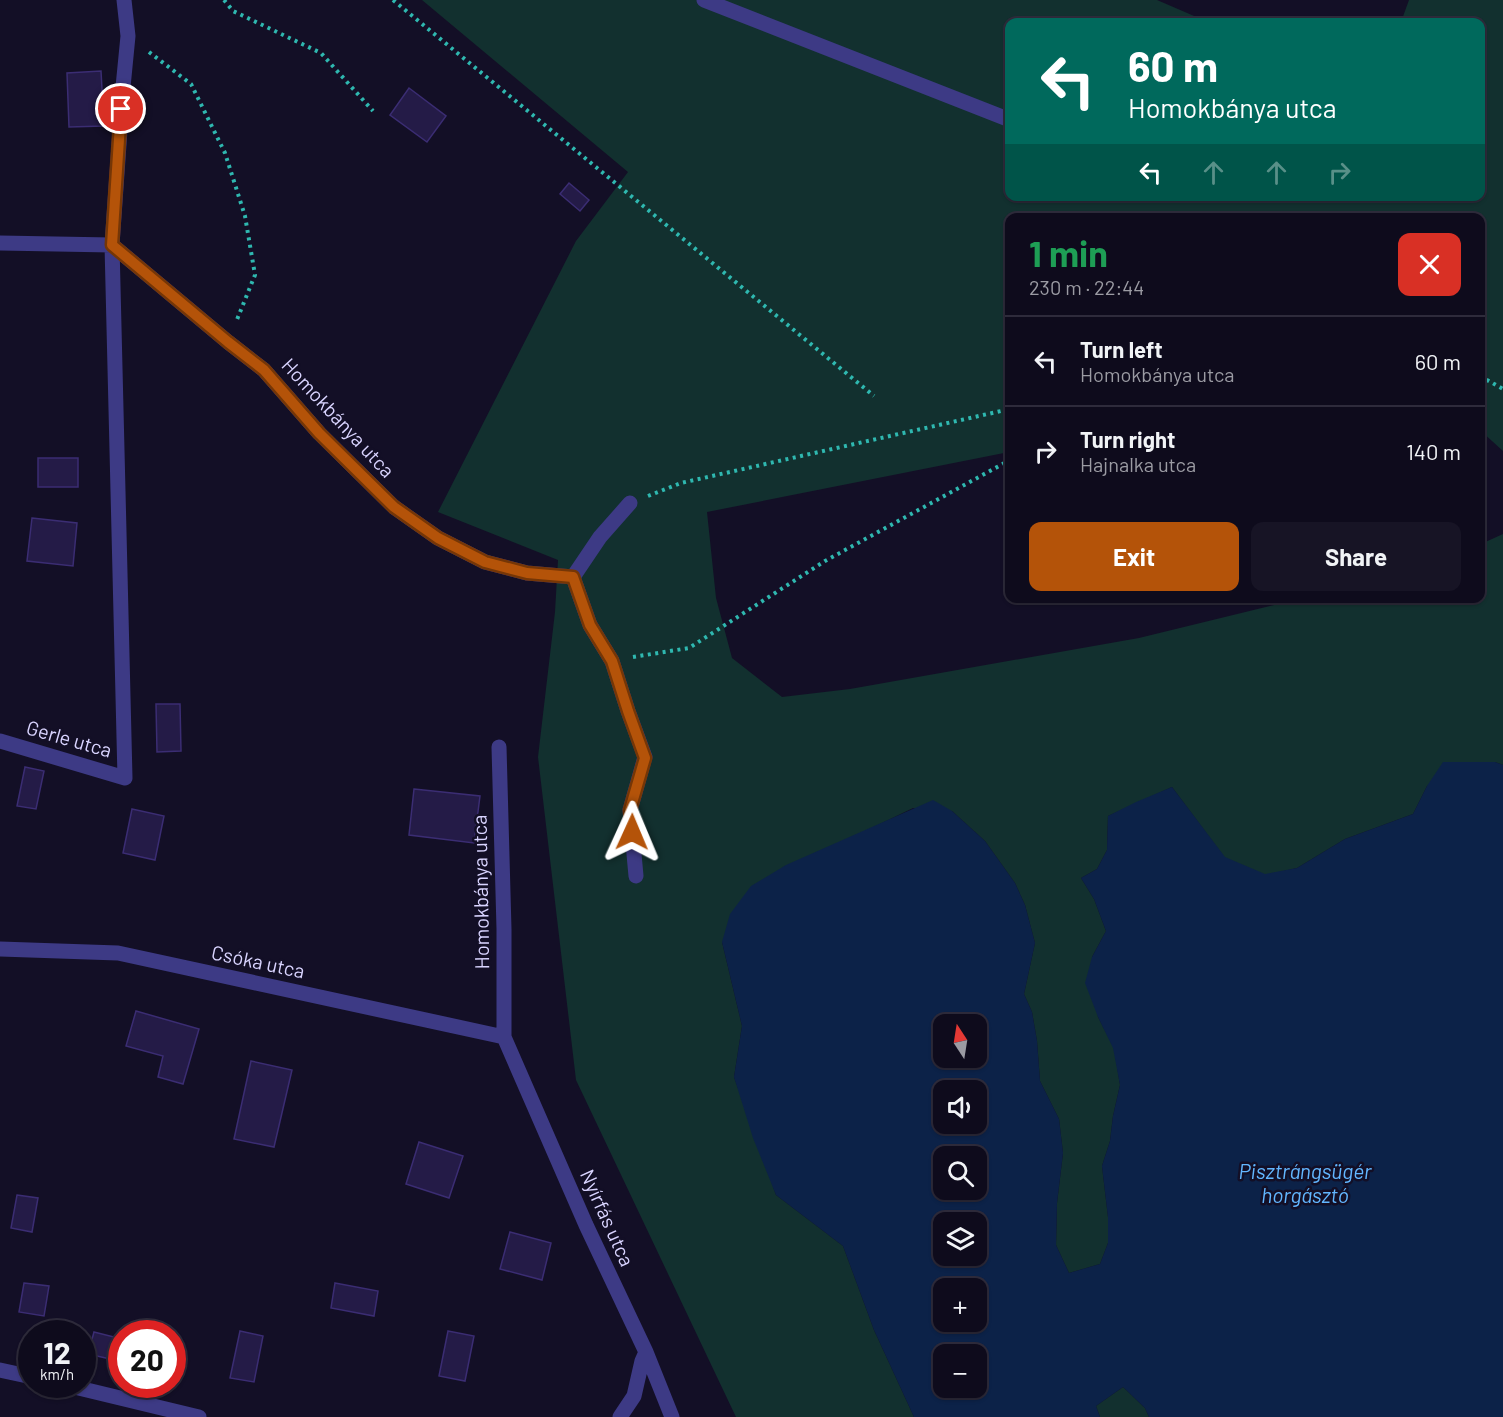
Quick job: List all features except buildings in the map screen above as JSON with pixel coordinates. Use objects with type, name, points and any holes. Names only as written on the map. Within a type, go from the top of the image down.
[{"type":"street","points":[[0,243],[112,245],[128,36],[123,0]]},
{"type":"street","points":[[704,0],[1005,118]]},
{"type":"street","name":"Homokbánya utca","points":[[112,245],[264,370],[319,433],[394,507],[429,532],[485,562],[527,573],[573,577]]},
{"type":"street","name":"Gerle utca","points":[[0,741],[125,778],[112,245]]},
{"type":"street","points":[[630,503],[600,537],[573,577],[590,625],[612,661],[645,758],[630,810],[636,876]]},
{"type":"street","name":"Homokbánya utca","points":[[499,747],[504,928],[504,1037]]},
{"type":"street","name":"Csóka utca","points":[[0,949],[118,953],[504,1037]]},
{"type":"street","name":"Nyírfás utca","points":[[504,1037],[586,1225],[646,1353],[672,1417]]},
{"type":"street","points":[[620,1417],[634,1396],[646,1353]]},
{"type":"street","points":[[0,1370],[18,1374]]},
{"type":"street","points":[[96,1392],[199,1417]]},
{"type":"path","points":[[224,0],[233,11],[321,53],[373,111]]},
{"type":"path","points":[[393,0],[874,396]]},
{"type":"path","points":[[128,36],[191,84],[225,153],[245,216],[255,275],[228,342]]},
{"type":"path","points":[[1485,379],[1503,389]]},
{"type":"path","points":[[630,503],[681,483],[1005,411]]},
{"type":"path","points":[[612,661],[689,648],[825,561],[1005,463]]},
{"type":"green space","points":[[422,0],[1157,0],[1199,18],[1005,18],[1005,201],[1485,201],[1485,18],[1402,18],[1409,0],[1503,0],[1503,451],[1485,435],[1485,213],[1005,213],[1005,453],[707,512],[716,598],[732,658],[782,697],[850,689],[1139,638],[1283,603],[1485,603],[1485,542],[1503,534],[1503,765],[1495,762],[1427,786],[1413,814],[1345,839],[1297,868],[1265,875],[1225,858],[1172,787],[1108,816],[1107,850],[1097,869],[1081,878],[1094,899],[1106,931],[1092,957],[1098,1017],[1114,1048],[1120,1085],[1110,1141],[1102,1166],[1108,1217],[1108,1243],[1100,1264],[1069,1273],[1056,1245],[1057,1203],[1063,1153],[1059,1119],[1040,1081],[1032,1012],[1024,994],[1035,943],[1025,905],[1015,883],[985,841],[952,811],[913,808],[849,839],[722,942],[742,1026],[734,1077],[776,1195],[843,1246],[874,1330],[914,1417],[736,1417],[576,1080],[538,757],[555,612],[558,560],[438,512],[576,241],[628,172]]},
{"type":"green space","points":[[1123,1387],[1145,1408],[1149,1417],[1100,1417],[1096,1406]]},
{"type":"water","name":"Pisztrángsügér horgásztó","points":[[1443,762],[1495,762],[1503,765],[1503,1417],[1149,1417],[1145,1408],[1123,1387],[1096,1406],[1100,1417],[914,1417],[874,1330],[843,1246],[776,1195],[753,1138],[734,1077],[742,1026],[722,942],[730,914],[751,886],[786,865],[933,800],[952,811],[985,841],[1015,883],[1025,905],[1035,943],[1024,994],[1032,1012],[1040,1081],[1059,1119],[1063,1153],[1057,1203],[1056,1245],[1069,1273],[1100,1264],[1108,1243],[1108,1217],[1102,1166],[1110,1141],[1120,1085],[1113,1048],[1085,983],[1092,957],[1106,931],[1094,899],[1081,878],[1097,869],[1107,850],[1108,816],[1172,787],[1225,857],[1265,874],[1297,868],[1345,839],[1413,814],[1427,786]]},
{"type":"route","points":[[121,109],[112,245],[264,370],[319,433],[394,507],[438,538],[485,562],[527,573],[573,577],[590,625],[612,661],[645,758],[630,810],[632,832]]}]
